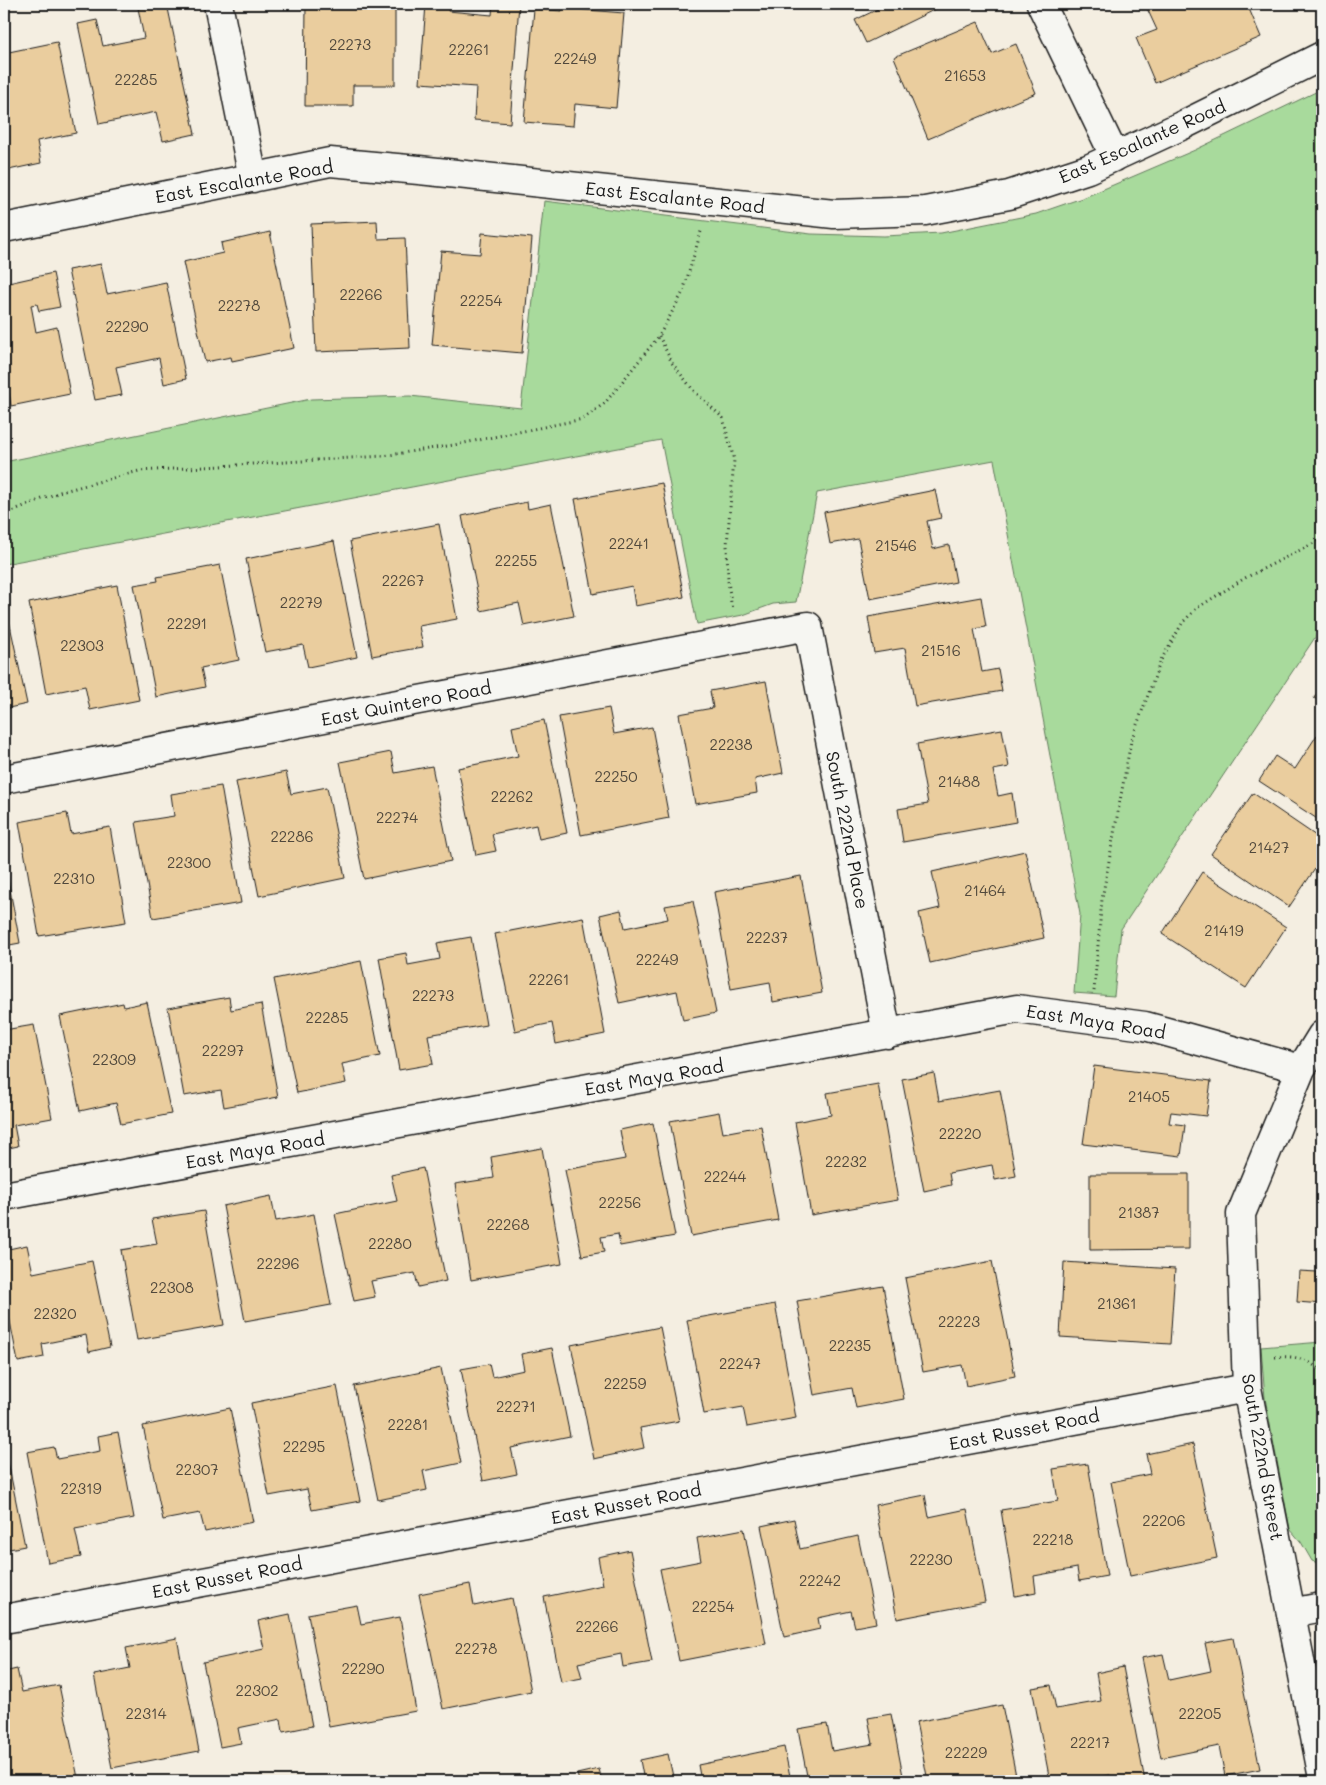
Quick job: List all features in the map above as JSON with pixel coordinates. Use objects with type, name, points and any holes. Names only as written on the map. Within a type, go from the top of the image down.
[{"type":"street","points":[[218,4],[253,178]]},
{"type":"street","points":[[1042,4],[1114,157]]},
{"type":"street","name":"East Escalante Road","points":[[4,228],[330,162],[834,214],[925,211],[1009,195],[1088,168],[1182,126],[1322,56]]},
{"type":"street","name":"East Quintero Road","points":[[4,779],[808,626]]},
{"type":"street","name":"South 222nd Place","points":[[808,626],[887,1034]]},
{"type":"street","name":"East Maya Road","points":[[4,1196],[1017,1009],[1145,1026],[1301,1069]]},
{"type":"street","name":"South 222nd Street","points":[[1322,1035],[1301,1069],[1241,1214],[1247,1388],[1322,1773]]},
{"type":"street","name":"East Russet Road","points":[[4,1619],[1247,1388]]},
{"type":"street","points":[[1291,1613],[1322,1607]]},
{"type":"path","points":[[4,514],[60,492],[139,471],[383,456],[454,445],[583,419],[605,403],[659,336],[683,292],[709,201]]},
{"type":"path","points":[[659,336],[672,363],[694,391],[723,418],[734,460],[727,545],[728,582],[737,641]]},
{"type":"path","points":[[1092,1019],[1102,899],[1131,740],[1161,660],[1183,622],[1197,608],[1245,578],[1322,539]]},
{"type":"path","points":[[1246,1359],[1297,1356],[1312,1363],[1322,1371]]},
{"type":"green space","points":[[1322,89],[1322,627],[1121,929],[1114,996],[1074,993],[1080,914],[994,460],[817,493],[796,602],[773,604],[743,615],[697,624],[661,440],[4,564],[4,462],[311,399],[410,396],[521,408],[544,201],[811,234],[884,236],[941,233],[1036,214],[1085,197],[1195,150]]},
{"type":"green space","points":[[1322,1342],[1322,1564],[1312,1561],[1301,1542],[1290,1529],[1265,1398],[1261,1347]]},
{"type":"building","points":[[167,4],[195,134],[163,141],[156,112],[99,124],[78,24],[97,20],[103,46],[144,38],[138,8]]},
{"type":"building","points":[[306,4],[395,4],[395,85],[353,85],[353,106],[305,106]]},
{"type":"building","points":[[426,4],[449,4],[448,11],[492,15],[493,4],[519,4],[510,123],[474,120],[476,87],[420,83]]},
{"type":"building","points":[[875,4],[946,4],[866,43],[855,20],[878,9]]},
{"type":"building","points":[[1145,4],[1247,4],[1261,37],[1155,83],[1136,38],[1157,30]]},
{"type":"building","points":[[562,8],[624,13],[616,108],[575,104],[573,126],[524,122],[534,9],[562,11]]},
{"type":"building","points":[[978,22],[992,54],[1016,44],[1036,93],[928,139],[894,57]]},
{"type":"building","points":[[57,42],[76,133],[37,141],[41,163],[4,171],[4,53]]},
{"type":"building","points":[[377,221],[378,239],[405,238],[410,348],[316,352],[311,224]]},
{"type":"building","points":[[270,232],[294,348],[232,361],[231,357],[205,362],[183,262],[223,253],[221,243]]},
{"type":"building","points":[[482,233],[532,238],[522,353],[432,345],[441,251],[480,254]]},
{"type":"building","points":[[101,264],[107,294],[166,282],[186,379],[164,384],[159,358],[116,367],[122,395],[95,400],[68,270]]},
{"type":"building","points":[[53,273],[60,307],[39,311],[37,304],[31,305],[36,332],[57,327],[70,394],[11,406],[9,393],[4,394],[4,284]]},
{"type":"building","points":[[662,483],[684,597],[635,606],[632,586],[593,594],[575,499]]},
{"type":"building","points":[[935,490],[941,518],[927,521],[933,549],[949,545],[956,582],[870,599],[858,539],[830,544],[824,512]]},
{"type":"building","points":[[527,502],[528,509],[551,504],[574,616],[524,626],[519,603],[481,611],[462,516]]},
{"type":"building","points":[[439,524],[457,619],[419,626],[423,647],[372,656],[350,541]]},
{"type":"building","points":[[334,541],[357,657],[308,667],[303,645],[265,652],[246,559]]},
{"type":"building","points":[[220,565],[239,660],[201,668],[205,687],[156,697],[134,585],[158,581],[157,577]]},
{"type":"building","points":[[117,585],[139,700],[90,710],[85,686],[46,694],[29,603]]},
{"type":"building","points":[[981,597],[986,627],[974,629],[982,672],[998,669],[1002,691],[915,706],[905,648],[874,653],[868,617]]},
{"type":"building","points":[[8,616],[27,704],[4,709],[4,617]]},
{"type":"building","points":[[766,681],[783,773],[755,779],[757,793],[695,804],[679,714],[713,708],[710,691]]},
{"type":"building","points":[[1322,685],[1322,702],[1314,698]]},
{"type":"building","points":[[609,708],[614,734],[652,727],[669,818],[581,835],[559,717]]},
{"type":"building","points":[[544,720],[567,833],[539,839],[536,825],[492,834],[496,851],[476,855],[458,768],[518,756],[512,727]]},
{"type":"building","points":[[1002,729],[1009,767],[993,770],[998,796],[1012,793],[1016,822],[903,842],[898,809],[928,804],[917,744]]},
{"type":"building","points":[[1317,735],[1322,738],[1322,822],[1259,781],[1275,756],[1295,769]]},
{"type":"building","points":[[391,752],[395,773],[432,766],[451,861],[364,879],[340,762]]},
{"type":"building","points":[[286,772],[291,794],[327,787],[345,878],[259,896],[236,782]]},
{"type":"building","points":[[221,786],[241,903],[153,918],[136,822],[174,816],[171,794]]},
{"type":"building","points":[[1253,793],[1322,840],[1322,874],[1315,869],[1289,907],[1211,854]]},
{"type":"building","points":[[67,813],[71,834],[110,827],[126,922],[39,936],[19,822]]},
{"type":"building","points":[[1025,851],[1044,938],[930,963],[919,913],[940,908],[932,872]]},
{"type":"building","points":[[4,858],[20,943],[4,946]]},
{"type":"building","points":[[1202,872],[1286,927],[1246,988],[1162,934]]},
{"type":"building","points":[[801,876],[822,993],[773,1002],[770,982],[731,989],[714,892]]},
{"type":"building","points":[[693,901],[716,1013],[683,1020],[677,991],[619,1003],[600,915],[621,910],[625,928],[668,919],[665,906]]},
{"type":"building","points":[[583,917],[605,1034],[556,1044],[552,1023],[515,1031],[495,934]]},
{"type":"building","points":[[471,937],[486,1025],[428,1035],[433,1064],[399,1070],[379,958],[406,953],[408,965],[440,959],[437,943]]},
{"type":"building","points":[[361,961],[380,1056],[342,1064],[346,1083],[297,1093],[274,979]]},
{"type":"building","points":[[229,997],[231,1010],[261,1004],[278,1097],[224,1107],[221,1090],[184,1096],[168,1008]]},
{"type":"building","points":[[147,1002],[171,1114],[121,1124],[116,1103],[80,1111],[60,1016],[123,1003],[124,1007]]},
{"type":"building","points":[[34,1025],[52,1118],[14,1125],[18,1146],[4,1149],[4,1030]]},
{"type":"building","points":[[1094,1066],[1211,1081],[1206,1116],[1171,1112],[1169,1123],[1185,1125],[1181,1156],[1083,1144]]},
{"type":"building","points":[[934,1073],[939,1101],[1000,1090],[1016,1176],[995,1180],[992,1165],[949,1173],[951,1185],[924,1191],[902,1079]]},
{"type":"building","points":[[878,1084],[898,1200],[811,1215],[795,1122],[831,1115],[827,1093]]},
{"type":"building","points":[[719,1112],[723,1133],[761,1126],[778,1220],[691,1236],[670,1121]]},
{"type":"building","points":[[653,1123],[675,1236],[620,1246],[618,1234],[601,1237],[604,1252],[582,1256],[565,1170],[625,1159],[620,1130]]},
{"type":"building","points":[[542,1148],[562,1264],[471,1280],[455,1184],[494,1178],[491,1157]]},
{"type":"building","points":[[423,1168],[446,1281],[418,1287],[415,1273],[371,1281],[375,1297],[354,1301],[335,1214],[397,1201],[391,1175]]},
{"type":"building","points":[[1090,1174],[1189,1174],[1189,1249],[1090,1250]]},
{"type":"building","points":[[271,1196],[276,1221],[314,1214],[331,1305],[245,1321],[223,1206]]},
{"type":"building","points":[[204,1211],[224,1325],[137,1340],[121,1250],[157,1244],[152,1219]]},
{"type":"building","points":[[27,1245],[33,1273],[92,1261],[110,1347],[89,1352],[86,1335],[42,1344],[44,1357],[18,1362],[4,1291],[4,1250]]},
{"type":"building","points":[[992,1261],[1015,1376],[966,1386],[962,1365],[923,1372],[905,1278]]},
{"type":"building","points":[[1064,1262],[1175,1269],[1170,1344],[1060,1337]]},
{"type":"building","points":[[1299,1271],[1317,1272],[1317,1280],[1322,1280],[1322,1304],[1297,1302]]},
{"type":"building","points":[[883,1286],[904,1399],[856,1408],[852,1388],[814,1395],[797,1301]]},
{"type":"building","points":[[775,1304],[796,1418],[747,1427],[743,1407],[704,1414],[687,1320]]},
{"type":"building","points":[[660,1327],[679,1421],[640,1428],[644,1448],[594,1459],[571,1345]]},
{"type":"building","points":[[552,1348],[570,1436],[511,1448],[517,1474],[483,1481],[461,1369],[489,1364],[492,1377],[524,1370],[521,1354]]},
{"type":"building","points":[[441,1368],[461,1463],[423,1471],[427,1490],[378,1500],[354,1386]]},
{"type":"building","points":[[337,1386],[360,1501],[312,1510],[307,1489],[269,1496],[251,1403]]},
{"type":"building","points":[[230,1408],[253,1522],[205,1532],[200,1513],[163,1520],[143,1426]]},
{"type":"building","points":[[118,1432],[134,1518],[75,1529],[81,1557],[48,1563],[27,1452],[54,1447],[57,1459],[100,1451],[98,1436]]},
{"type":"building","points":[[1193,1444],[1217,1558],[1130,1576],[1111,1482],[1150,1474],[1146,1454]]},
{"type":"building","points":[[4,1452],[6,1452],[25,1546],[4,1550]]},
{"type":"building","points":[[1088,1464],[1107,1576],[1079,1581],[1077,1568],[1034,1576],[1036,1592],[1015,1596],[1001,1510],[1058,1501],[1053,1469]]},
{"type":"building","points":[[925,1495],[929,1517],[967,1509],[985,1602],[897,1619],[875,1505]]},
{"type":"building","points":[[794,1519],[800,1549],[858,1536],[876,1623],[855,1627],[851,1611],[818,1618],[820,1629],[784,1637],[761,1526]]},
{"type":"building","points":[[744,1529],[766,1644],[679,1661],[660,1569],[701,1561],[697,1538]]},
{"type":"building","points":[[630,1550],[652,1662],[623,1667],[621,1654],[578,1663],[582,1678],[561,1682],[544,1597],[603,1585],[598,1557]]},
{"type":"building","points":[[470,1584],[474,1606],[512,1598],[531,1691],[443,1709],[419,1594]]},
{"type":"building","points":[[357,1605],[361,1624],[400,1617],[416,1711],[329,1727],[308,1614]]},
{"type":"building","points":[[290,1614],[312,1726],[283,1732],[281,1719],[238,1728],[241,1743],[220,1747],[203,1662],[264,1649],[258,1621]]},
{"type":"building","points":[[177,1638],[199,1751],[112,1768],[94,1675],[130,1668],[126,1648]]},
{"type":"building","points":[[1233,1638],[1260,1769],[1225,1776],[1219,1746],[1161,1758],[1141,1658],[1163,1654],[1169,1680],[1211,1671],[1205,1643]]},
{"type":"building","points":[[1123,1667],[1145,1781],[1111,1781],[1110,1775],[1078,1781],[1050,1781],[1032,1688],[1051,1685],[1056,1709],[1101,1701],[1096,1673]]},
{"type":"building","points":[[17,1669],[22,1692],[59,1685],[78,1778],[61,1781],[4,1781],[4,1672]]},
{"type":"building","points":[[1002,1705],[1017,1781],[928,1781],[916,1722]]},
{"type":"building","points":[[891,1714],[904,1781],[808,1781],[798,1729],[827,1724],[832,1751],[873,1744],[868,1718]]},
{"type":"building","points":[[784,1747],[791,1781],[701,1781],[698,1765]]},
{"type":"building","points":[[668,1754],[674,1781],[644,1781],[640,1760]]},
{"type":"building","points":[[599,1769],[602,1781],[579,1781],[577,1774]]}]
